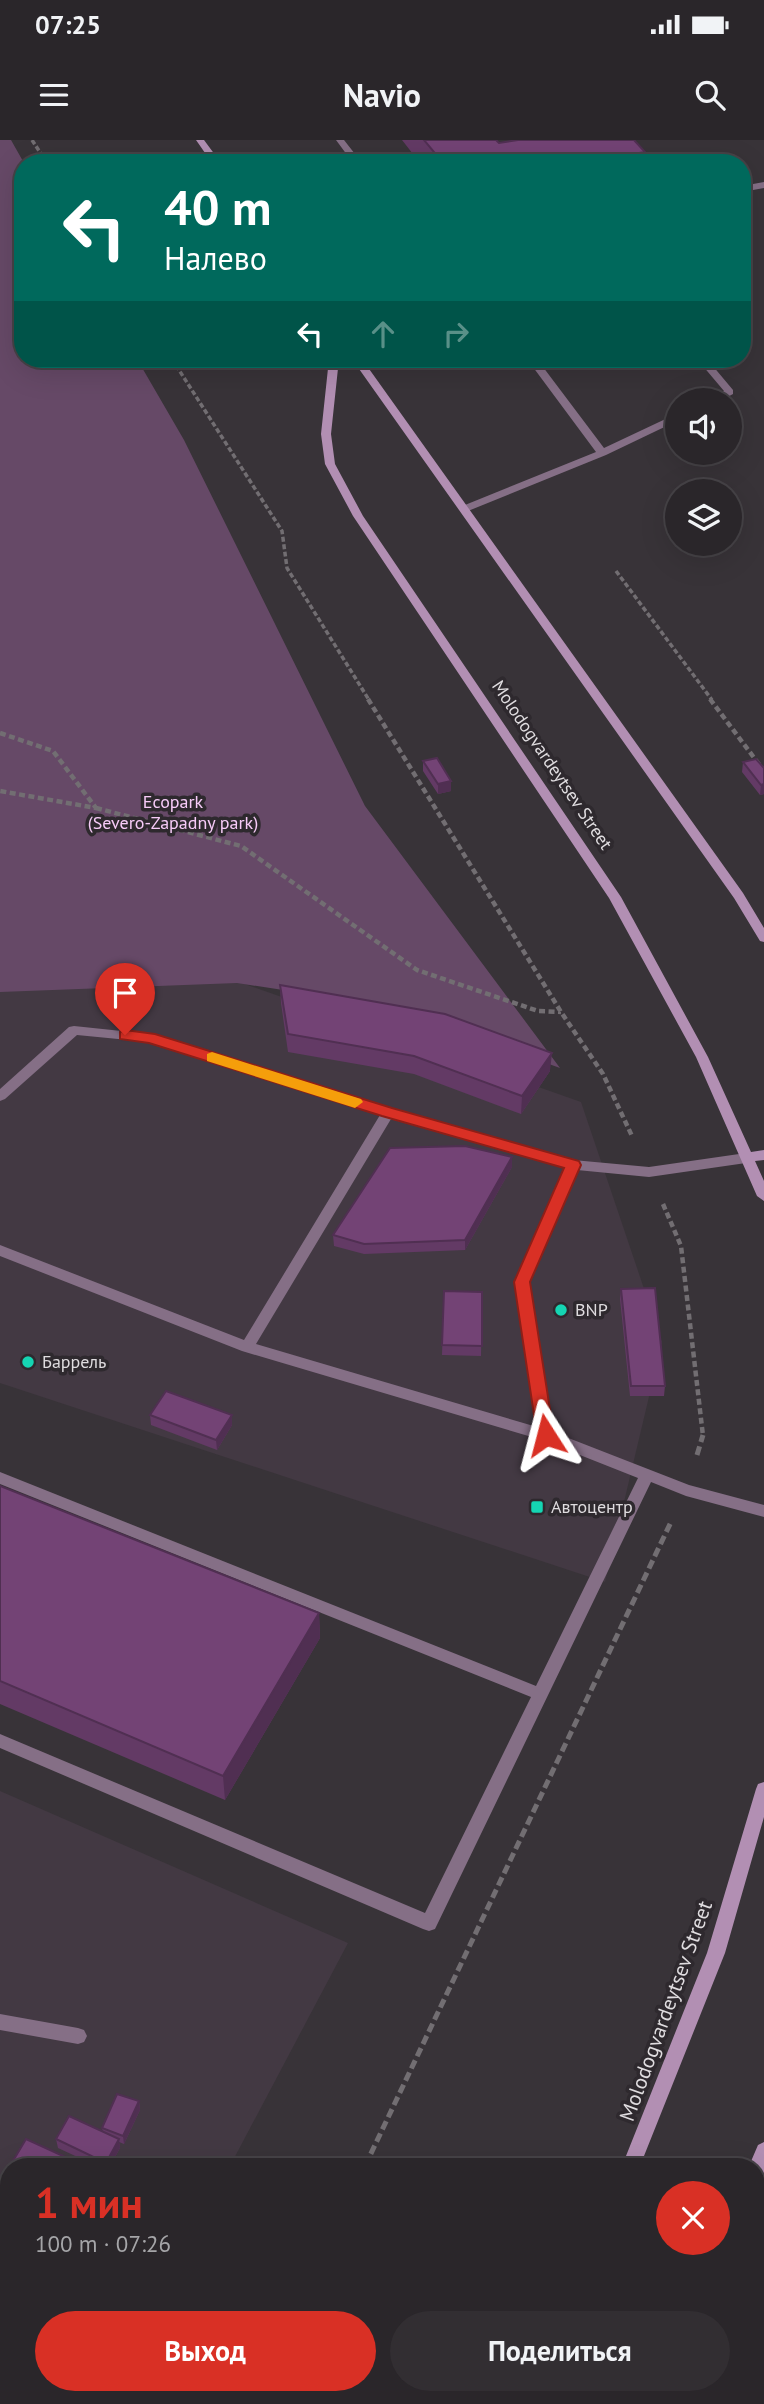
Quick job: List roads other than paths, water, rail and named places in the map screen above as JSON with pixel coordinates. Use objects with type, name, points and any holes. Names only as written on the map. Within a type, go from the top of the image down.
[{"type":"street","name":"Molodogvardeytsev Street","points":[[333,368],[326,434],[330,464],[358,516],[615,897],[702,1057],[764,1196]]},
{"type":"street","points":[[363,368],[739,896],[764,938]]},
{"type":"street","points":[[746,1158],[764,1155]]},
{"type":"street","name":"Molodogvardeytsev Street","points":[[634,2158],[716,1953],[764,1789]]},
{"type":"lane","points":[[340,140],[351,154]]},
{"type":"lane","points":[[539,368],[602,453]]},
{"type":"lane","points":[[710,368],[727,388]]},
{"type":"lane","points":[[464,509],[602,453],[665,423]]},
{"type":"lane","points":[[0,1096],[74,1030],[150,1038],[388,1112],[573,1165],[649,1172],[746,1158]]},
{"type":"lane","points":[[247,1347],[388,1112]]},
{"type":"lane","points":[[546,1435],[522,1282],[573,1165]]},
{"type":"lane","points":[[0,1250],[247,1347],[546,1435],[686,1489],[764,1511]]},
{"type":"lane","points":[[0,1741],[429,1923],[647,1475]]},
{"type":"lane","points":[[0,1478],[540,1695]]},
{"type":"lane","points":[[0,2022],[78,2036]]},
{"type":"place","name":"BNP","points":[[561,1310]]},
{"type":"place","name":"Баррель","points":[[28,1362]]},
{"type":"place","name":"Автоцентр","points":[[537,1507]]},
{"type":"park label","name":"Ecopark (Severo-Zapadny park)","points":[[173,812]]}]
